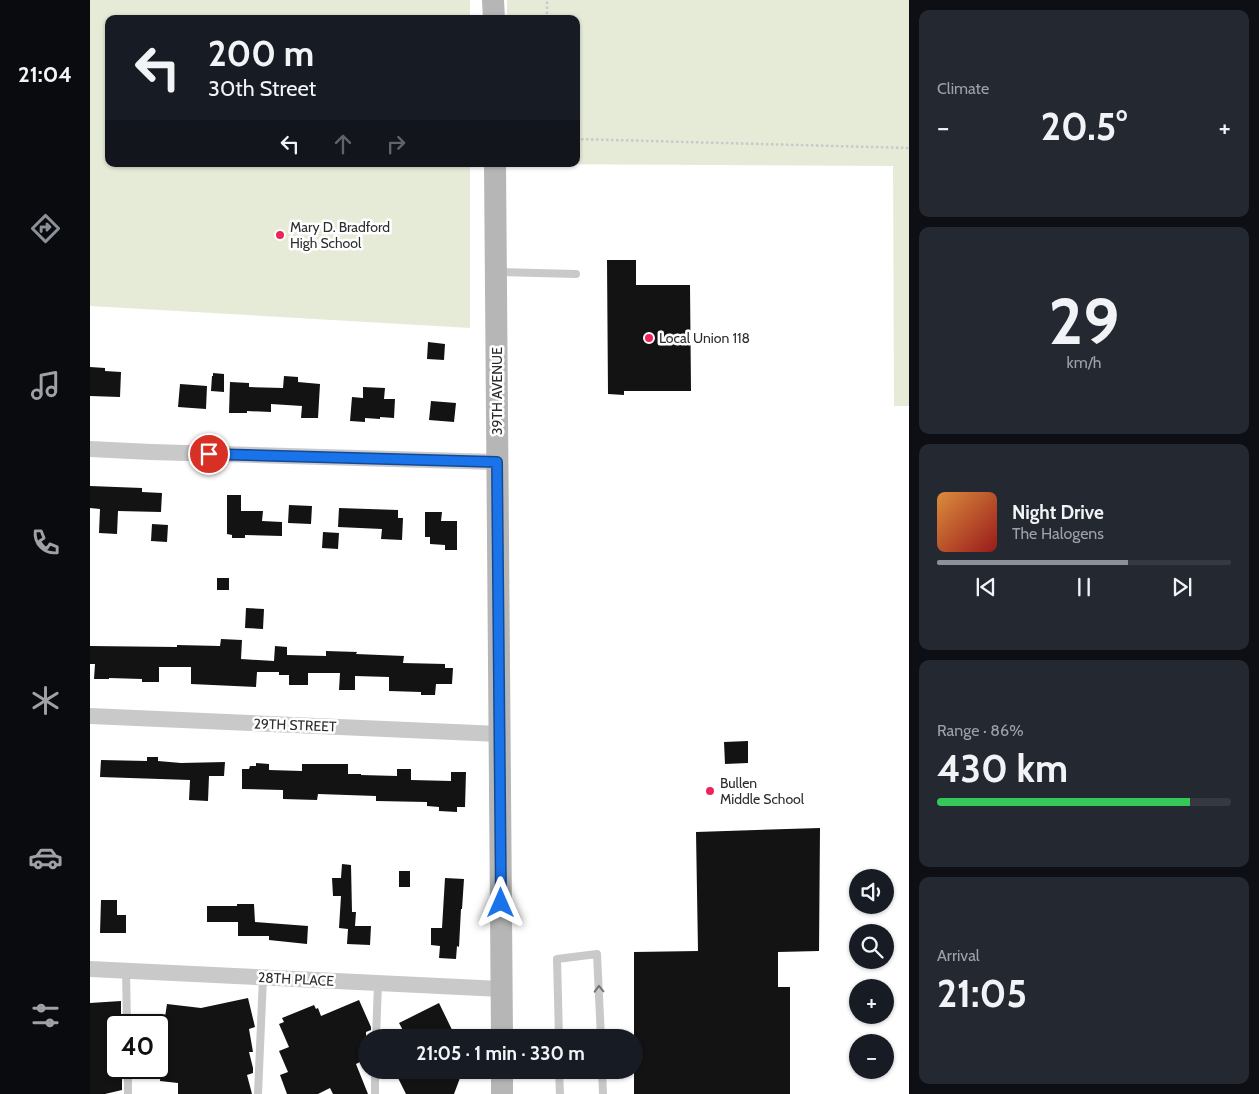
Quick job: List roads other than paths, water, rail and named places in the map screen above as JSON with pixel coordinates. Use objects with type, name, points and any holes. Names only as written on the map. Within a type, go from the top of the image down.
[{"type":"street","points":[[494,0],[494,15]]},
{"type":"street","name":"39TH AVENUE","points":[[495,167],[502,1029]]},
{"type":"street","points":[[90,449],[497,462]]},
{"type":"street","name":"29TH STREET","points":[[90,716],[499,734]]},
{"type":"street","name":"28TH PLACE","points":[[90,969],[501,989]]},
{"type":"street","points":[[502,1079],[502,1094]]},
{"type":"lane","points":[[496,272],[576,274]]},
{"type":"lane","points":[[559,1029],[557,959],[597,954],[601,1029]]},
{"type":"lane","points":[[126,971],[127,1014]]},
{"type":"lane","points":[[258,1094],[263,978]]},
{"type":"lane","points":[[376,1029],[378,983]]},
{"type":"lane","points":[[128,1079],[128,1094]]},
{"type":"lane","points":[[374,1094],[375,1079]]},
{"type":"lane","points":[[559,1079],[560,1094]]},
{"type":"lane","points":[[602,1079],[603,1094]]},
{"type":"place","name":"Mary D. Bradford High School","points":[[280,235]]},
{"type":"place","name":"Local Union 118","points":[[649,338]]},
{"type":"place","name":"Bullen Middle School","points":[[710,791]]}]
